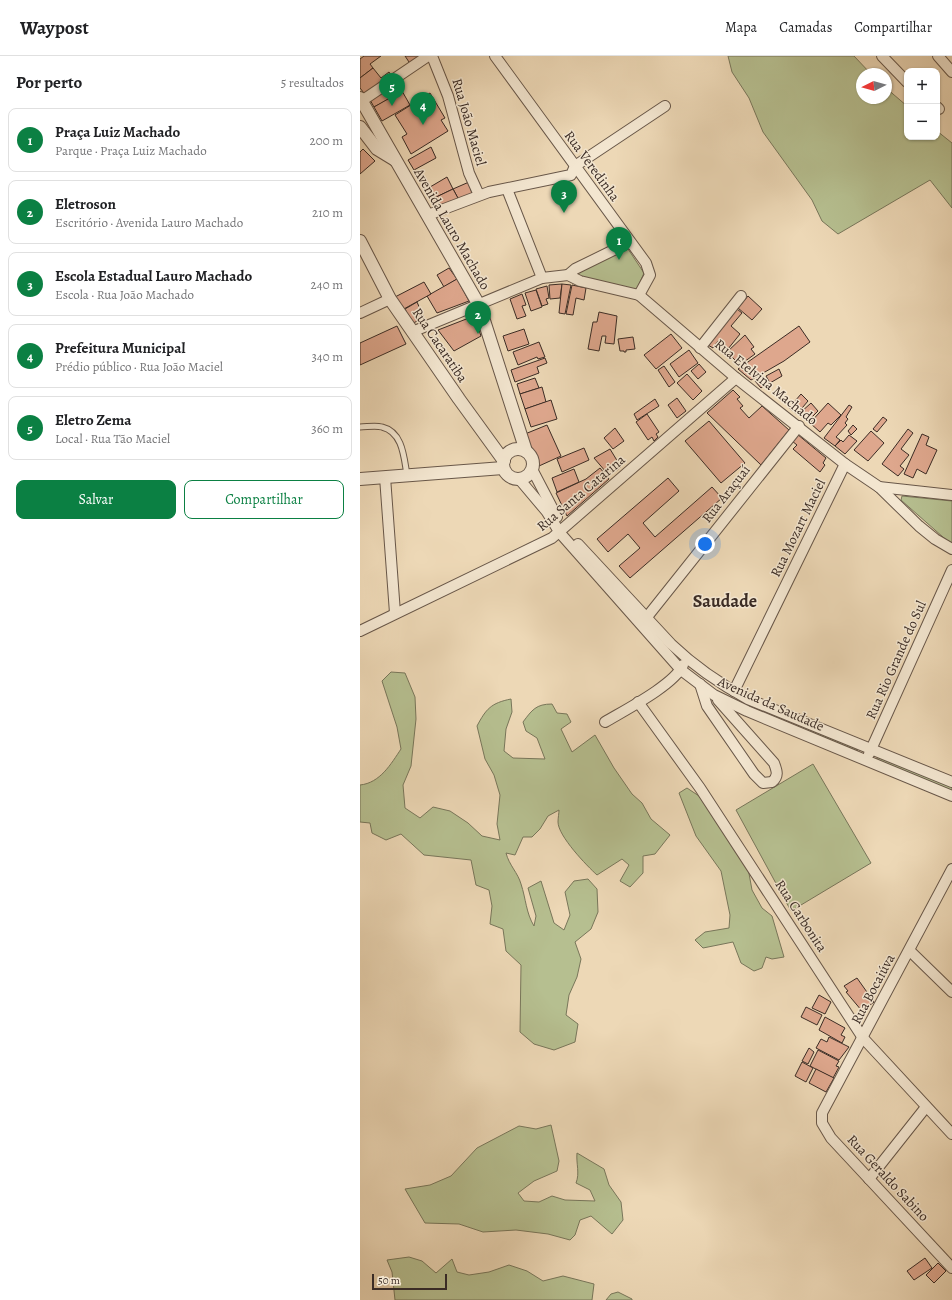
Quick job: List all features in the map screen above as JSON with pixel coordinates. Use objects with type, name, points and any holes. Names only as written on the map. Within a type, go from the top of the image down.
[{"type":"street","points":[[361,100],[428,56]]},
{"type":"street","name":"Rua João Maciel","points":[[432,56],[445,88],[469,173],[479,195]]},
{"type":"street","name":"Rua Veredinha","points":[[495,56],[649,270],[647,283],[639,295]]},
{"type":"street","points":[[882,56],[904,79]]},
{"type":"street","points":[[938,56],[952,72]]},
{"type":"street","name":"Avenida Lauro Machado","points":[[361,100],[388,145],[394,160],[479,305],[526,451]]},
{"type":"street","points":[[428,216],[479,195],[567,176],[574,171],[575,166],[665,106]]},
{"type":"street","name":"Avenida Lauro Machado","points":[[360,127],[377,148],[394,160]]},
{"type":"street","points":[[507,188],[542,278]]},
{"type":"street","name":"Rua Cacaratiba","points":[[360,241],[390,299],[504,464]]},
{"type":"street","points":[[568,275],[575,269],[630,242]]},
{"type":"street","points":[[412,332],[542,278],[568,275],[580,281],[639,295]]},
{"type":"street","name":"Rua Etelvina Machado","points":[[639,295],[736,378],[799,426],[845,464],[879,487],[919,526],[935,539],[952,549]]},
{"type":"street","points":[[700,348],[741,296]]},
{"type":"street","points":[[360,313],[390,299]]},
{"type":"street","name":"Rua Santa Catarina","points":[[360,631],[395,613],[486,572],[562,531],[736,378]]},
{"type":"street","name":"Rua Araçuaí","points":[[647,617],[799,426]]},
{"type":"street","points":[[515,449],[526,451],[532,456],[534,463],[532,471],[528,477],[520,480],[510,477],[504,464],[510,452],[515,449]]},
{"type":"street","points":[[360,479],[504,464]]},
{"type":"street","name":"Rua Mozart Maciel","points":[[734,692],[845,464]]},
{"type":"street","name":"Avenida da Saudade","points":[[532,471],[562,531],[647,617],[686,659],[734,692],[952,782]]},
{"type":"street","points":[[385,477],[395,613]]},
{"type":"street","name":"Avenida da Saudade","points":[[520,480],[681,670],[700,686],[714,695],[747,711],[952,796]]},
{"type":"street","name":"Rua Etelvina Machado","points":[[879,487],[952,495]]},
{"type":"street","name":"Rua Rio Grande do Sul","points":[[866,761],[952,570]]},
{"type":"street","points":[[605,722],[666,684],[681,670],[686,659]]},
{"type":"street","points":[[697,666],[700,686],[706,706],[754,774],[766,784],[776,778],[778,773],[774,763],[714,695],[712,677]]},
{"type":"street","name":"Rua Carbonita","points":[[638,702],[700,788],[863,1038],[952,1134]]},
{"type":"street","name":"Rua Bocaiúva","points":[[822,1123],[822,1113],[825,1105],[863,1038],[951,873]]},
{"type":"street","points":[[910,951],[952,992]]},
{"type":"street","points":[[869,1179],[926,1107]]},
{"type":"street","name":"Rua Geraldo Sabino","points":[[822,1123],[831,1138],[952,1268]]},
{"type":"lane","points":[[360,427],[382,427],[396,435],[407,475]]},
{"type":"green space","points":[[728,56],[854,56],[865,68],[856,68],[856,104],[892,104],[892,93],[904,103],[904,140],[940,140],[940,133],[952,143],[952,208],[930,180],[838,234],[822,221],[812,200],[763,132],[749,98],[732,72]]},
{"type":"green space","points":[[628,249],[644,273],[636,291],[577,277],[576,272]]},
{"type":"green space","points":[[902,496],[952,501],[952,545],[901,500]]},
{"type":"green space","points":[[391,672],[405,673],[415,697],[416,719],[411,766],[403,785],[405,808],[420,818],[433,807],[450,811],[468,823],[482,836],[500,840],[497,824],[500,795],[494,775],[485,759],[477,726],[486,711],[494,705],[511,699],[512,712],[506,729],[504,751],[513,758],[545,759],[537,738],[526,731],[523,722],[535,708],[542,705],[552,704],[557,713],[567,714],[571,722],[561,729],[572,752],[595,735],[614,768],[632,794],[642,803],[651,819],[670,835],[655,854],[643,856],[643,873],[630,887],[620,881],[629,865],[622,859],[597,875],[580,858],[568,843],[559,828],[559,810],[548,816],[540,829],[532,837],[523,837],[515,855],[506,853],[520,880],[531,921],[534,926],[536,916],[528,888],[541,881],[554,923],[564,930],[570,915],[565,892],[574,881],[588,879],[597,889],[598,912],[591,929],[575,942],[581,959],[577,977],[569,995],[566,1015],[578,1024],[575,1042],[554,1050],[534,1044],[520,1032],[521,965],[506,951],[503,929],[490,924],[492,906],[489,890],[476,885],[471,860],[424,855],[401,834],[386,840],[372,833],[370,823],[360,822],[360,785],[373,781],[379,777],[401,749],[397,727],[382,681]]},
{"type":"green space","points":[[737,699],[855,748],[858,751],[737,702]]},
{"type":"green space","points":[[878,757],[952,786],[952,791],[876,760]]},
{"type":"green space","points":[[813,764],[871,863],[791,911],[736,810]]},
{"type":"green space","points":[[687,788],[699,796],[748,868],[752,890],[762,908],[772,916],[784,957],[772,959],[766,957],[762,968],[754,971],[741,963],[733,942],[703,948],[695,940],[705,932],[729,928],[730,915],[721,871],[696,836],[679,793]]},
{"type":"green space","points":[[551,1125],[559,1161],[557,1171],[534,1181],[518,1193],[524,1201],[539,1202],[552,1196],[565,1200],[595,1201],[590,1190],[576,1183],[578,1176],[577,1153],[604,1169],[609,1185],[621,1202],[623,1220],[612,1234],[591,1216],[580,1220],[575,1235],[570,1240],[548,1234],[516,1230],[483,1232],[459,1224],[425,1223],[405,1189],[430,1185],[451,1176],[477,1148],[519,1126],[536,1129]]},
{"type":"green space","points":[[409,1257],[422,1261],[436,1273],[452,1259],[457,1272],[469,1275],[489,1272],[509,1265],[527,1271],[543,1281],[563,1276],[594,1284],[592,1300],[395,1300],[392,1272],[387,1260]]},
{"type":"green space","points":[[618,1292],[632,1300],[606,1300],[611,1294]]},
{"type":"building","points":[[364,56],[381,56],[370,64],[373,68],[360,78],[360,59]]},
{"type":"building","points":[[405,56],[419,56],[415,59],[416,62],[411,65]]},
{"type":"building","points":[[373,68],[381,78],[389,72],[393,78],[367,97],[360,88],[360,78]]},
{"type":"building","points":[[394,84],[398,94],[374,107],[369,98]]},
{"type":"building","points":[[402,91],[410,105],[382,121],[374,107]]},
{"type":"building","points":[[430,93],[445,118],[441,120],[448,131],[411,154],[402,137],[407,134],[395,115]]},
{"type":"building","points":[[431,147],[436,158],[414,170],[408,160]]},
{"type":"building","points":[[363,149],[375,161],[360,174],[360,152]]},
{"type":"building","points":[[447,177],[453,189],[430,200],[425,190]]},
{"type":"building","points":[[469,182],[472,194],[459,200],[453,189]]},
{"type":"building","points":[[453,189],[459,200],[436,210],[430,200]]},
{"type":"building","points":[[449,268],[457,279],[444,287],[437,275]]},
{"type":"building","points":[[457,279],[469,301],[437,313],[427,296]]},
{"type":"building","points":[[424,282],[431,294],[402,310],[395,297]]},
{"type":"building","points":[[562,284],[560,298],[550,299],[549,285]]},
{"type":"building","points":[[562,284],[571,285],[565,314],[559,313]]},
{"type":"building","points":[[572,285],[586,288],[584,300],[576,298],[573,315],[566,314]]},
{"type":"building","points":[[547,286],[549,298],[546,299],[548,304],[542,306],[536,289]]},
{"type":"building","points":[[536,290],[542,307],[531,311],[525,293]]},
{"type":"building","points":[[522,294],[526,305],[522,306],[526,316],[517,319],[510,299]]},
{"type":"building","points":[[748,296],[762,309],[752,320],[738,308]]},
{"type":"building","points":[[417,302],[424,318],[411,324],[404,312],[406,311],[405,309]]},
{"type":"building","points":[[737,309],[742,313],[731,326],[740,334],[728,349],[718,341],[713,348],[708,345]]},
{"type":"building","points":[[599,312],[617,316],[614,344],[605,343],[606,336],[602,336],[599,351],[588,349],[593,322],[597,322]]},
{"type":"building","points":[[474,316],[481,336],[454,351],[438,330]]},
{"type":"building","points":[[397,326],[406,344],[360,365],[360,343]]},
{"type":"building","points":[[799,326],[810,342],[784,361],[751,380],[738,369]]},
{"type":"building","points":[[524,329],[529,344],[508,351],[503,336]]},
{"type":"building","points":[[671,334],[682,348],[656,369],[644,355]]},
{"type":"building","points":[[745,335],[754,347],[751,349],[755,354],[744,362],[740,358],[736,361],[727,352]]},
{"type":"building","points":[[633,337],[635,349],[626,350],[626,352],[620,351],[618,339]]},
{"type":"building","points":[[539,342],[545,357],[538,359],[537,357],[518,365],[513,352]]},
{"type":"building","points":[[689,350],[698,363],[679,377],[670,364]]},
{"type":"building","points":[[545,358],[547,363],[537,367],[539,373],[515,382],[511,370]]},
{"type":"building","points":[[699,364],[706,372],[698,379],[691,371]]},
{"type":"building","points":[[664,366],[675,382],[669,387],[658,370]]},
{"type":"building","points":[[779,369],[782,376],[770,383],[766,376]]},
{"type":"building","points":[[687,374],[702,391],[693,400],[677,383]]},
{"type":"building","points":[[762,375],[768,382],[761,388],[755,381]]},
{"type":"building","points":[[535,378],[539,388],[520,394],[517,384]]},
{"type":"building","points":[[542,387],[546,402],[525,409],[520,394]]},
{"type":"building","points":[[733,390],[740,397],[737,399],[743,406],[740,408],[749,418],[762,406],[789,430],[761,465],[707,413]]},
{"type":"building","points":[[801,394],[808,401],[797,414],[789,408]]},
{"type":"building","points":[[677,398],[686,411],[677,418],[668,405]]},
{"type":"building","points":[[655,399],[659,406],[637,420],[634,414]]},
{"type":"building","points":[[551,400],[557,419],[531,427],[525,409]]},
{"type":"building","points":[[811,403],[818,411],[808,421],[800,413]]},
{"type":"building","points":[[828,403],[841,415],[831,425],[828,423],[820,432],[810,423]]},
{"type":"building","points":[[849,405],[852,407],[846,417],[848,419],[845,423],[847,425],[836,437],[840,440],[835,446],[824,438]]},
{"type":"building","points":[[647,414],[659,432],[656,434],[658,437],[654,441],[652,437],[648,440],[636,422]]},
{"type":"building","points":[[883,417],[887,420],[877,432],[873,429]]},
{"type":"building","points":[[709,421],[745,463],[721,483],[685,441]]},
{"type":"building","points":[[547,425],[561,456],[539,466],[525,434]]},
{"type":"building","points":[[853,425],[857,429],[851,435],[848,431]]},
{"type":"building","points":[[615,428],[624,441],[613,449],[604,438]]},
{"type":"building","points":[[908,429],[913,433],[901,449],[909,455],[900,466],[904,469],[898,476],[882,464]]},
{"type":"building","points":[[871,431],[884,443],[868,461],[854,450]]},
{"type":"building","points":[[797,434],[826,458],[823,463],[825,465],[820,472],[793,449],[797,445],[792,441]]},
{"type":"building","points":[[922,434],[929,437],[926,445],[937,450],[926,474],[917,469],[913,478],[904,474]]},
{"type":"building","points":[[849,435],[857,441],[845,454],[835,446],[841,440],[843,442]]},
{"type":"building","points":[[584,448],[589,460],[562,472],[557,459]]},
{"type":"building","points":[[610,449],[621,467],[616,471],[614,470],[612,472],[610,469],[606,472],[594,458]]},
{"type":"building","points":[[600,468],[609,479],[567,516],[556,493],[586,479]]},
{"type":"building","points":[[574,469],[579,482],[557,492],[552,478]]},
{"type":"building","points":[[668,478],[679,491],[643,523],[655,537],[712,487],[722,498],[630,578],[619,566],[640,548],[628,534],[608,552],[597,539]]},
{"type":"building","points":[[857,978],[874,1002],[862,1011],[846,992],[848,991],[844,986]]},
{"type":"building","points":[[819,995],[831,1002],[825,1014],[812,1008]]},
{"type":"building","points":[[806,1007],[822,1015],[817,1025],[801,1017]]},
{"type":"building","points":[[825,1017],[845,1028],[841,1035],[845,1037],[842,1043],[819,1030]]},
{"type":"building","points":[[829,1037],[849,1047],[839,1060],[816,1048],[821,1039],[827,1042]]},
{"type":"building","points":[[809,1048],[814,1052],[808,1064],[802,1061]]},
{"type":"building","points":[[818,1050],[839,1061],[836,1066],[839,1067],[833,1078],[810,1066]]},
{"type":"building","points":[[802,1062],[813,1068],[806,1082],[795,1076]]},
{"type":"building","points":[[816,1069],[834,1078],[826,1092],[809,1083]]},
{"type":"building","points":[[925,1258],[932,1268],[914,1280],[907,1271]]},
{"type":"building","points":[[938,1263],[946,1271],[934,1283],[926,1275]]},
{"type":"place","name":"Eletro Zema","points":[[392,106]]},
{"type":"place","name":"Prefeitura Municipal","points":[[423,125]]},
{"type":"place","name":"Escola Estadual Lauro Machado","points":[[564,213]]},
{"type":"place","name":"Praça Luiz Machado","points":[[619,260]]},
{"type":"place","name":"Eletroson","points":[[478,334]]},
{"type":"district","name":"Saudade","points":[[725,601]]}]
